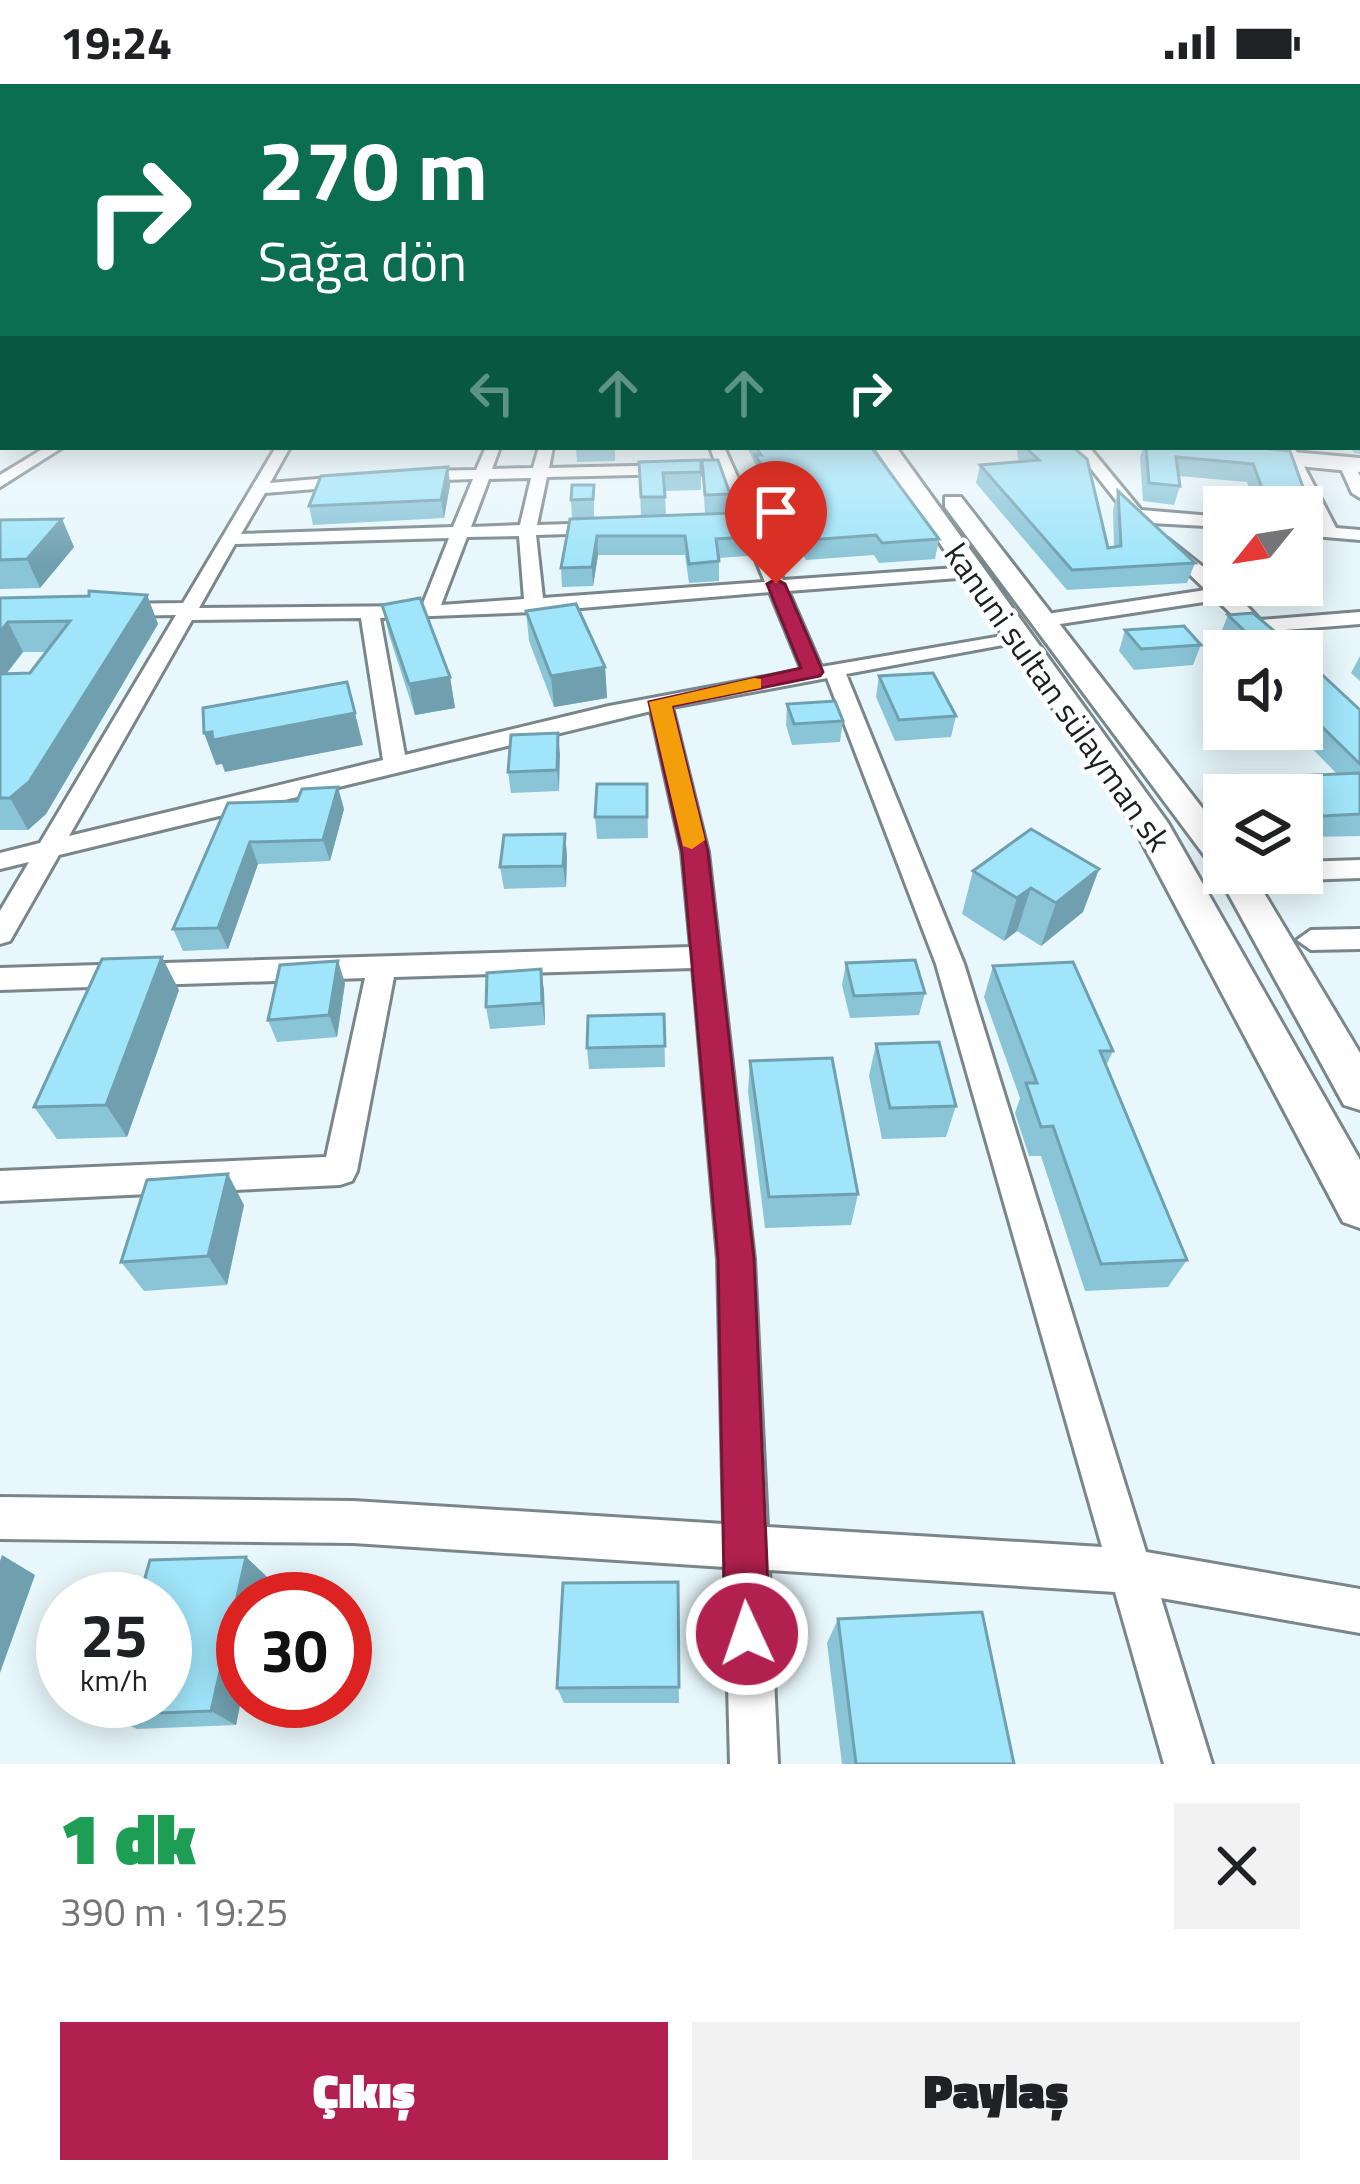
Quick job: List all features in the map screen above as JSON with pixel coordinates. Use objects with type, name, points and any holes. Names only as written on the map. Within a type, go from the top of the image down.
[{"type":"main road","name":"kanuni sultan sülayman sk","points":[[887,450],[971,572],[1033,628],[1150,824],[1360,1206]]},
{"type":"main road","points":[[912,450],[1033,628],[1203,835]]},
{"type":"main road","points":[[1227,450],[1290,453],[1354,465]]},
{"type":"main road","points":[[1244,894],[1360,1092]]},
{"type":"street","points":[[0,482],[51,450]]},
{"type":"street","points":[[0,934],[282,450]]},
{"type":"street","points":[[429,612],[456,532],[492,450]]},
{"type":"street","points":[[535,606],[526,530],[546,450]]},
{"type":"street","points":[[718,450],[776,584],[823,670],[950,964],[1188,1764]]},
{"type":"street","points":[[1084,450],[1133,514],[1203,574]]},
{"type":"street","points":[[1290,453],[1330,532]]},
{"type":"street","points":[[1354,465],[1360,493]]},
{"type":"street","points":[[387,478],[726,468]]},
{"type":"street","points":[[261,488],[366,479]]},
{"type":"street","points":[[1133,514],[1203,520]]},
{"type":"street","points":[[728,523],[749,522]]},
{"type":"street","points":[[234,538],[619,527]]},
{"type":"street","points":[[1323,532],[1360,535]]},
{"type":"street","points":[[94,610],[429,612],[971,572]]},
{"type":"street","points":[[0,861],[660,702],[1203,596]]},
{"type":"street","points":[[1237,606],[1259,630]]},
{"type":"street","points":[[370,613],[396,768]]},
{"type":"street","points":[[1255,626],[1360,618]]},
{"type":"street","points":[[660,702],[695,852],[736,1259],[742,1546],[754,1764]]},
{"type":"street","points":[[1323,870],[1360,869]]},
{"type":"street","points":[[1311,940],[1360,939]]},
{"type":"street","points":[[0,979],[706,957]]},
{"type":"street","points":[[0,1186],[340,1171],[382,965]]},
{"type":"street","points":[[0,1518],[353,1522],[1132,1571],[1360,1611]]},
{"type":"building","points":[[758,450],[873,450],[939,539],[882,543],[876,535],[808,540],[755,455],[761,455]]},
{"type":"building","points":[[1028,450],[1076,450],[1087,459],[1108,548],[1121,546],[1118,491],[1195,563],[1072,570],[980,465],[1039,460]]},
{"type":"building","points":[[1146,450],[1290,451],[1303,486],[1261,486],[1253,464],[1176,457],[1180,486],[1149,483]]},
{"type":"building","points":[[701,460],[701,472],[663,473],[665,497],[641,497],[639,462]]},
{"type":"building","points":[[702,460],[718,460],[730,494],[705,495]]},
{"type":"building","points":[[448,467],[441,500],[309,506],[321,476]]},
{"type":"building","points":[[572,485],[594,485],[593,499],[571,500]]},
{"type":"building","points":[[733,513],[733,519],[741,519],[748,537],[716,539],[719,561],[689,564],[685,536],[597,536],[592,567],[561,568],[570,519]]},
{"type":"building","points":[[62,519],[27,559],[0,560],[0,520]]},
{"type":"building","points":[[89,591],[147,595],[29,782],[10,798],[0,798],[0,674],[30,673],[70,621],[8,622],[0,632],[0,598],[89,596]]},
{"type":"building","points":[[420,598],[450,677],[409,684],[382,605]]},
{"type":"building","points":[[576,604],[605,667],[551,676],[526,611]]},
{"type":"building","points":[[1253,613],[1272,630],[1244,630],[1228,615]]},
{"type":"building","points":[[1184,626],[1201,645],[1141,649],[1125,630]]},
{"type":"building","points":[[933,673],[956,716],[899,720],[879,676]]},
{"type":"building","points":[[1323,676],[1360,710],[1360,764],[1323,728]]},
{"type":"building","points":[[347,682],[355,713],[213,740],[212,732],[204,733],[203,708]]},
{"type":"building","points":[[835,701],[843,721],[794,724],[787,704]]},
{"type":"building","points":[[558,733],[557,770],[508,772],[511,735]]},
{"type":"building","points":[[1360,773],[1360,814],[1323,816],[1323,775]]},
{"type":"building","points":[[597,784],[647,784],[647,817],[595,817]]},
{"type":"building","points":[[338,787],[323,840],[250,842],[218,928],[173,929],[228,803],[297,801],[302,789]]},
{"type":"building","points":[[1031,829],[1099,869],[1056,903],[1031,888],[1017,898],[973,871]]},
{"type":"building","points":[[565,834],[563,866],[500,867],[504,835]]},
{"type":"building","points":[[162,957],[106,1105],[34,1107],[102,959]]},
{"type":"building","points":[[915,960],[925,993],[854,996],[846,963]]},
{"type":"building","points":[[338,961],[329,1015],[268,1020],[280,965]]},
{"type":"building","points":[[1073,962],[1113,1051],[1100,1051],[1187,1260],[1101,1264],[1053,1126],[1041,1127],[1026,1083],[1037,1083],[993,966]]},
{"type":"building","points":[[541,969],[542,1003],[486,1007],[487,973]]},
{"type":"building","points":[[664,1014],[665,1046],[587,1048],[588,1016]]},
{"type":"building","points":[[939,1042],[956,1106],[890,1108],[876,1044]]},
{"type":"building","points":[[832,1058],[858,1194],[769,1197],[750,1061]]},
{"type":"building","points":[[228,1174],[208,1256],[121,1262],[147,1180]]},
{"type":"building","points":[[246,1557],[243,1572],[216,1572],[216,1689],[211,1711],[192,1712],[192,1572],[147,1572],[150,1560]]},
{"type":"building","points":[[678,1582],[679,1687],[557,1688],[563,1583]]},
{"type":"building","points":[[982,1612],[1014,1764],[856,1764],[838,1619]]},
{"type":"slow traffic","points":[[692,840],[660,702],[754,684]]},
{"type":"route","points":[[747,1634],[736,1259],[695,852],[660,702],[813,672],[776,584]]}]
